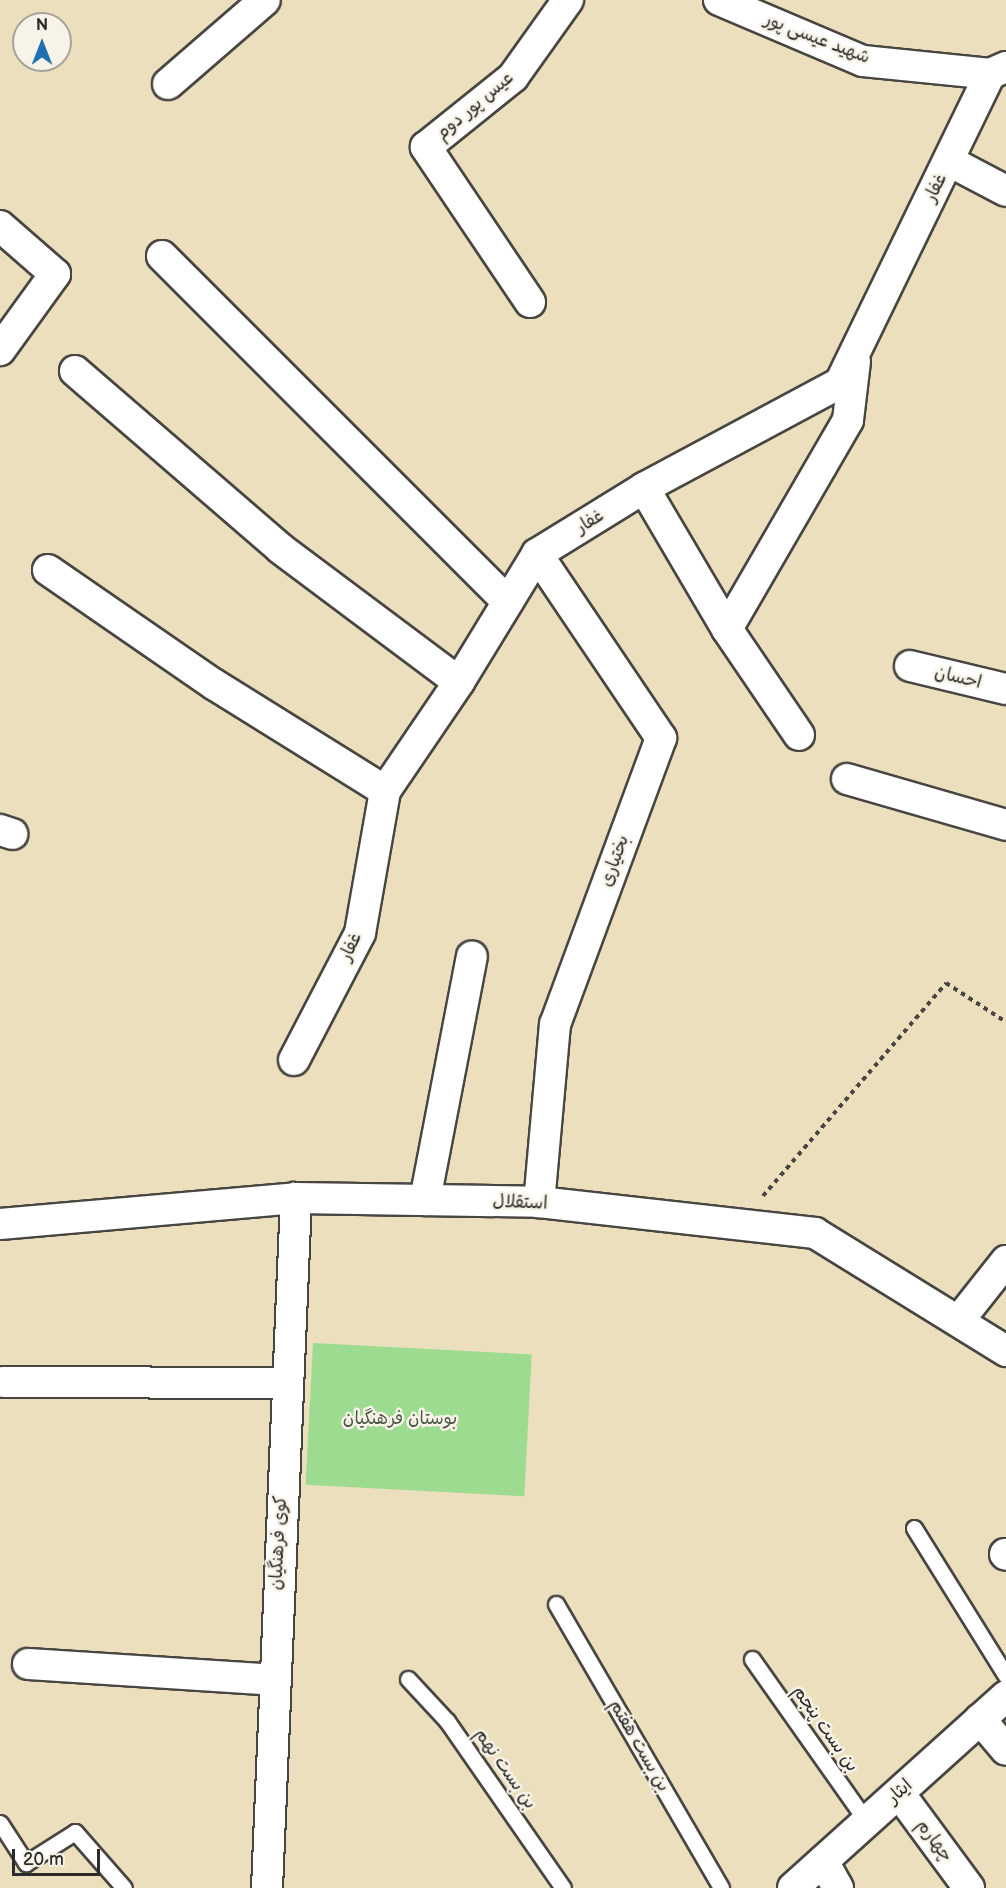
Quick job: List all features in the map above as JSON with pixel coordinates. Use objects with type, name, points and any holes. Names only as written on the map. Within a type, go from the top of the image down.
[{"type":"street","points":[[168,84],[265,0]]},
{"type":"street","name":"عیس پور دوم","points":[[530,302],[426,147],[513,77],[568,0]]},
{"type":"street","name":"شهید عیسی پور","points":[[719,0],[863,61],[998,70]]},
{"type":"street","name":"غفار","points":[[294,1060],[360,933],[385,791],[459,681],[537,554],[644,488],[840,383],[949,161],[998,70]]},
{"type":"street","points":[[949,161],[1006,191]]},
{"type":"street","points":[[0,226],[55,274],[0,350]]},
{"type":"street","points":[[162,256],[508,602]]},
{"type":"street","points":[[727,629],[848,420],[855,354]]},
{"type":"street","points":[[75,371],[281,549],[459,681]]},
{"type":"street","points":[[644,488],[727,629],[799,735]]},
{"type":"street","name":"بختیاری","points":[[537,554],[661,738],[555,1024],[539,1202]]},
{"type":"street","points":[[48,570],[215,685],[385,791]]},
{"type":"street","name":"احسان","points":[[910,666],[1006,689]]},
{"type":"street","points":[[847,779],[1006,825]]},
{"type":"street","points":[[425,1200],[472,956]]},
{"type":"street","name":"استقلال","points":[[0,1224],[296,1198],[539,1202],[815,1233],[960,1319],[1006,1351]]},
{"type":"street","name":"کوی فرهنگیان","points":[[267,1888],[273,1680],[296,1198]]},
{"type":"street","points":[[960,1319],[1006,1261]]},
{"type":"street","points":[[3,1383],[287,1383]]},
{"type":"street","points":[[28,1665],[273,1680]]},
{"type":"street","name":"ایثار","points":[[793,1888],[1006,1696]]},
{"type":"street","points":[[980,1719],[1006,1750]]},
{"type":"street","name":"چهارم","points":[[899,1793],[969,1888]]},
{"type":"street","points":[[824,1861],[838,1888]]},
{"type":"lane","points":[[914,1528],[1006,1676]]},
{"type":"lane","name":"بن بست هفتم","points":[[556,1604],[722,1888]]},
{"type":"lane","name":"بن بست پنجم","points":[[752,1659],[867,1822]]},
{"type":"lane","name":"بن بست نهم","points":[[408,1679],[447,1721],[563,1888]]},
{"type":"lane","points":[[0,1823],[26,1863],[75,1832],[124,1888]]},
{"type":"path","points":[[739,1224],[946,983],[1006,1022]]},
{"type":"green space","name":"بوستان فرهنگیان","points":[[313,1343],[532,1354],[524,1496],[306,1485]]}]
